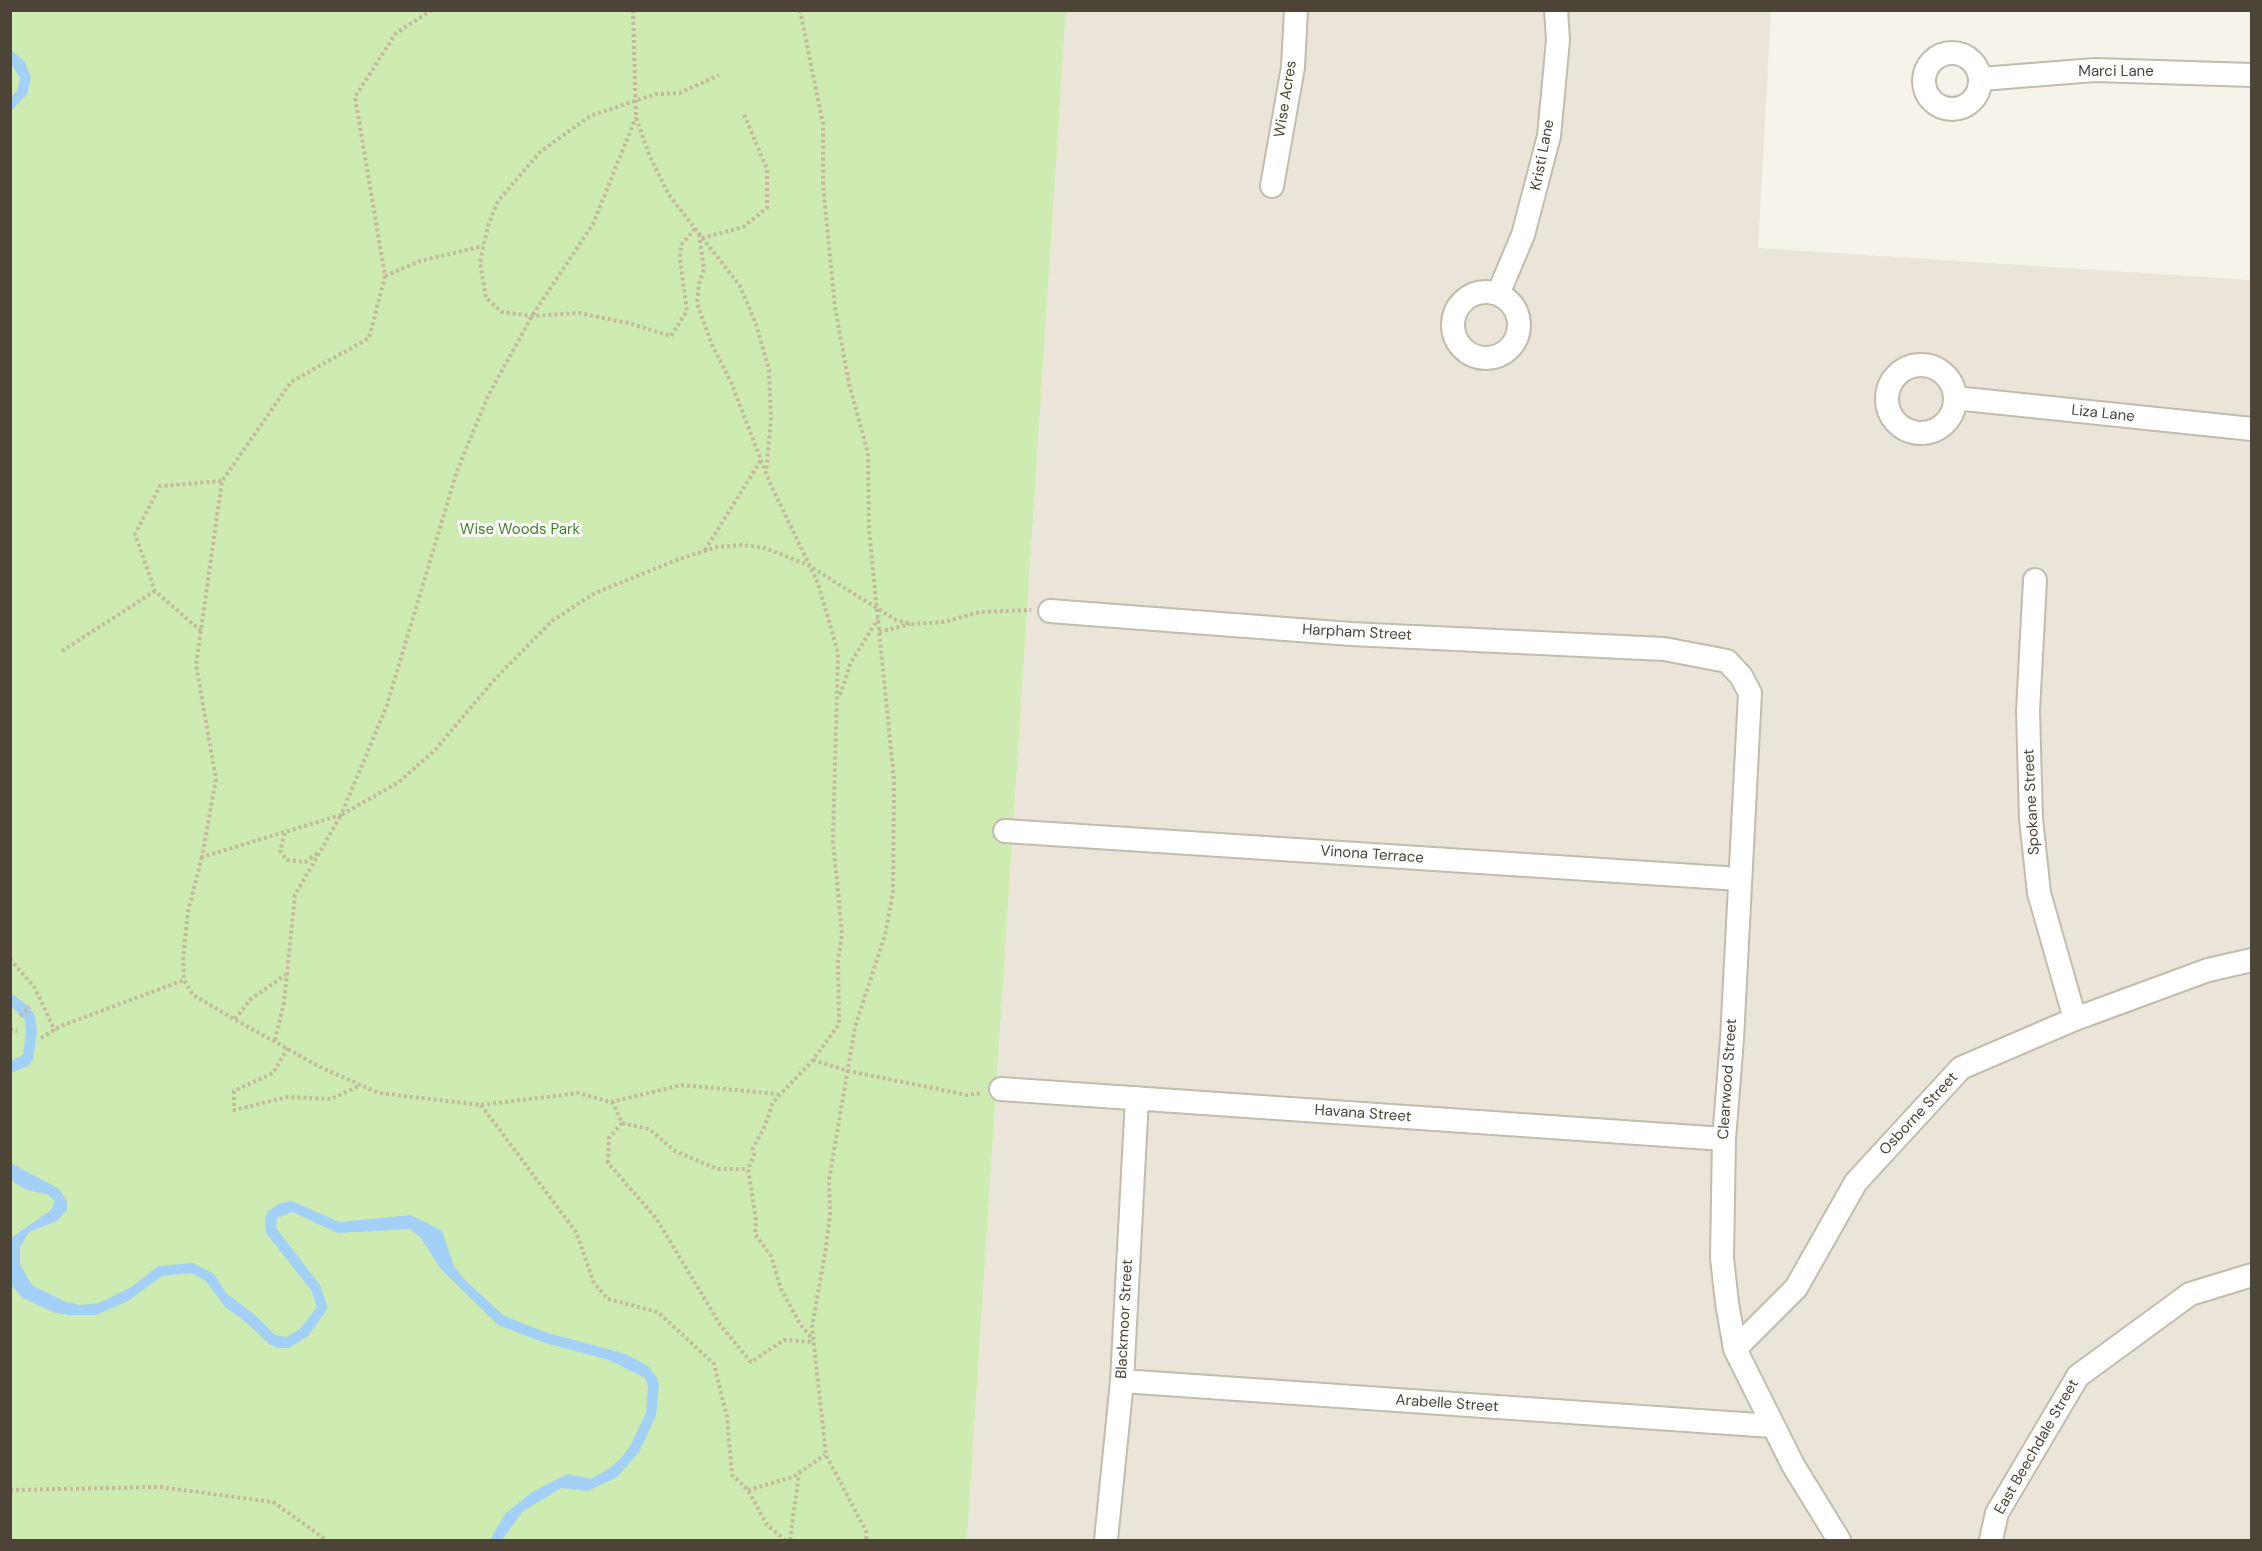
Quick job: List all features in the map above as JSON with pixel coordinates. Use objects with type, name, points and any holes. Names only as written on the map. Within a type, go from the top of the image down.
[{"type":"street","name":"Wise Acres","points":[[1272,186],[1293,67],[1296,10]]},
{"type":"street","name":"Kristi Lane","points":[[1498,294],[1523,235],[1549,136],[1558,40],[1556,10]]},
{"type":"street","name":"Marci Lane","points":[[1981,79],[2095,70],[2252,75]]},
{"type":"street","name":"Liza Lane","points":[[1955,398],[2252,429]]},
{"type":"street","name":"Spokane Street","points":[[2035,580],[2028,711],[2031,819],[2039,893],[2075,1019]]},
{"type":"street","name":"Harpham Street","points":[[1050,611],[1351,634],[1664,649]]},
{"type":"street","name":"Clearwood Street","points":[[1664,649],[1727,661],[1741,676],[1750,693],[1724,1139],[1722,1258],[1735,1349],[1772,1426],[1839,1540]]},
{"type":"street","name":"Vinona Terrace","points":[[1005,831],[1740,879]]},
{"type":"street","name":"Osborne Street","points":[[1735,1349],[1796,1288],[1856,1182],[1961,1068],[2075,1019],[2208,970],[2252,960]]},
{"type":"street","name":"Havana Street","points":[[1001,1089],[1724,1139]]},
{"type":"street","name":"Blackmoor Street","points":[[1106,1540],[1122,1381],[1137,1098]]},
{"type":"street","name":"East Beechdale Street","points":[[1991,1540],[1997,1513],[2078,1376],[2190,1294],[2252,1275]]},
{"type":"street","name":"Arabelle Street","points":[[1122,1381],[1772,1426]]},
{"type":"path","points":[[432,10],[396,33],[355,97],[386,276],[369,338],[291,382],[222,481],[196,665],[216,779],[202,857],[189,911],[183,960],[184,980],[193,995],[234,1019],[320,1067],[379,1093],[481,1106],[579,1093],[610,1102],[682,1085],[779,1094]]},
{"type":"path","points":[[633,10],[636,117],[650,157],[669,195],[740,286],[756,324],[769,370],[771,420],[766,472]]},
{"type":"path","points":[[800,10],[823,124],[823,184],[835,307],[849,384],[868,453],[869,530],[894,780],[893,892],[885,935],[855,1026],[829,1180],[830,1214],[812,1327],[826,1455],[867,1533],[866,1540]]},
{"type":"path","points":[[695,229],[681,245],[680,259],[687,311],[671,336],[628,323],[579,313],[532,316],[502,312],[486,297],[480,262],[498,201],[540,152],[590,116],[656,94],[680,93],[719,75]]},
{"type":"path","points":[[701,236],[743,227],[767,208],[767,169],[743,112]]},
{"type":"path","points":[[275,1040],[284,1003],[295,895],[326,845],[341,815],[386,708],[457,471],[488,396],[532,316],[593,224],[636,117]]},
{"type":"path","points":[[701,236],[704,269],[699,284],[697,303],[766,472],[818,583],[838,653],[839,700],[833,841],[842,934],[838,961],[838,1024],[813,1060],[772,1102],[764,1128],[753,1148],[754,1155],[748,1169],[756,1220],[755,1234],[771,1256],[781,1288],[800,1324],[814,1342]]},
{"type":"path","points":[[386,276],[420,261],[483,246]]},
{"type":"path","points":[[705,551],[761,460]]},
{"type":"path","points":[[201,631],[155,591],[135,534],[160,486],[222,481]]},
{"type":"path","points":[[202,857],[341,815],[399,782],[434,751],[495,679],[552,621],[594,592],[705,551],[743,545],[765,548],[808,565],[896,620],[911,624]]},
{"type":"path","points":[[62,651],[155,591]]},
{"type":"path","points":[[879,632],[911,624],[944,622],[989,612],[1050,611]]},
{"type":"path","points":[[839,700],[851,662],[878,619]]},
{"type":"path","points":[[285,832],[280,842],[280,851],[287,860],[305,862],[326,845]]},
{"type":"path","points":[[10,959],[35,988],[55,1031]]},
{"type":"path","points":[[234,1019],[250,1000],[286,974]]},
{"type":"path","points":[[41,1038],[184,980]]},
{"type":"path","points":[[20,1016],[30,1007]]},
{"type":"path","points":[[10,1029],[17,1031]]},
{"type":"path","points":[[288,1048],[273,1073],[234,1090],[234,1110],[288,1097],[331,1099],[362,1085]]},
{"type":"path","points":[[813,1060],[848,1071],[967,1095],[1001,1089]]},
{"type":"path","points":[[610,1102],[622,1123],[649,1130],[675,1151],[717,1168],[748,1169]]},
{"type":"path","points":[[481,1106],[576,1232],[594,1283],[608,1299],[658,1312],[714,1364],[727,1417],[732,1475],[748,1490],[766,1525],[784,1540]]},
{"type":"path","points":[[622,1123],[609,1138],[608,1163],[656,1218],[721,1326],[751,1362],[784,1340],[814,1342]]},
{"type":"path","points":[[748,1490],[799,1474],[826,1455]]},
{"type":"path","points":[[790,1540],[799,1474]]},
{"type":"path","points":[[10,1490],[159,1487],[273,1502],[326,1540]]},
{"type":"shaded area","points":[[1066,11],[1771,11],[1758,248],[2251,280],[2251,1540],[967,1540]]},
{"type":"green space","name":"Wise Woods Park","points":[[10,11],[1066,11],[967,1540],[11,1540]]},
{"type":"water","points":[[11,50],[25,62],[31,78],[27,94],[11,111],[11,97],[18,89],[20,78],[11,63]]},
{"type":"water","points":[[11,993],[28,1006],[35,1016],[37,1032],[33,1060],[28,1066],[11,1073],[11,1061],[23,1055],[26,1032],[25,1020],[11,1006]]},
{"type":"water","points":[[11,1163],[59,1189],[67,1201],[67,1210],[57,1221],[29,1232],[20,1247],[20,1264],[32,1285],[66,1302],[82,1305],[99,1303],[133,1286],[158,1266],[193,1263],[214,1274],[226,1293],[255,1315],[275,1335],[286,1337],[300,1329],[317,1307],[311,1290],[266,1233],[265,1218],[268,1211],[280,1203],[292,1201],[339,1222],[411,1215],[442,1231],[454,1266],[464,1279],[504,1316],[548,1333],[626,1354],[648,1366],[658,1379],[656,1416],[639,1452],[617,1477],[588,1491],[561,1488],[522,1512],[502,1540],[490,1540],[505,1514],[532,1492],[568,1474],[591,1479],[610,1468],[621,1458],[630,1446],[646,1413],[648,1387],[645,1378],[609,1360],[545,1343],[498,1325],[440,1268],[421,1238],[410,1229],[338,1233],[292,1212],[277,1218],[276,1228],[320,1285],[328,1308],[308,1336],[289,1348],[278,1348],[269,1344],[247,1323],[225,1307],[206,1281],[191,1273],[162,1276],[128,1301],[96,1315],[68,1315],[53,1312],[23,1298],[11,1285],[11,1238],[51,1210],[55,1201],[47,1194],[27,1190],[15,1183],[11,1179]]}]
